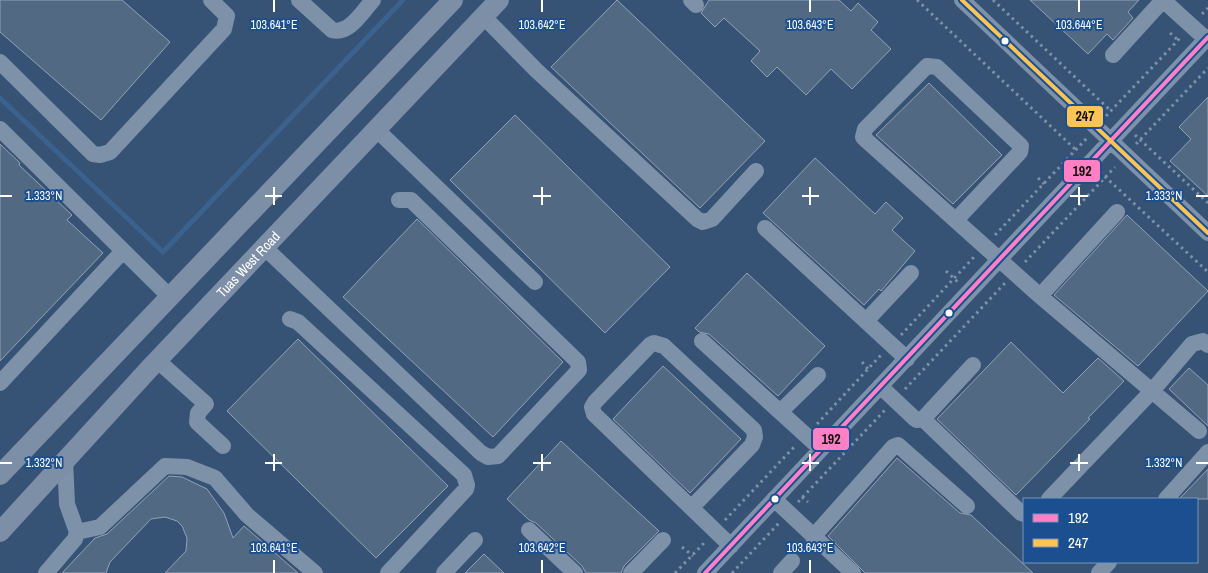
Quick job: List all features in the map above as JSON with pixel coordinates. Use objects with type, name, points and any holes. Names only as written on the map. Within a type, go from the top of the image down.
[{"type":"main road","points":[[0,475],[453,0]]},
{"type":"main road","name":"Tuas West Road","points":[[0,532],[158,360],[499,0]]},
{"type":"street","points":[[0,62],[93,154],[106,154],[110,152],[224,29],[227,21],[225,13],[211,0]]},
{"type":"street","points":[[299,0],[332,30],[337,32],[346,30],[373,0]]},
{"type":"street","points":[[962,0],[1208,232]]},
{"type":"street","points":[[706,573],[1207,38],[1163,0],[1113,55]]},
{"type":"street","points":[[484,16],[536,70],[702,222],[712,219],[756,171]]},
{"type":"street","points":[[956,220],[1020,152],[1021,146],[937,67],[927,66],[865,129],[863,137],[1040,296],[1199,432]]},
{"type":"street","points":[[0,129],[170,297]]},
{"type":"street","points":[[377,130],[535,282]]},
{"type":"street","points":[[264,247],[481,453],[488,457],[498,456],[579,370],[578,362],[411,200],[399,200]]},
{"type":"street","points":[[1040,296],[1117,212]]},
{"type":"street","points":[[765,228],[906,359]]},
{"type":"street","points":[[0,383],[123,251]]},
{"type":"street","points":[[866,321],[911,272]]},
{"type":"street","points":[[290,320],[298,322],[464,476],[467,484],[466,489],[388,573]]},
{"type":"street","points":[[702,340],[821,449]]},
{"type":"street","points":[[1050,498],[1152,391],[1192,344],[1204,341],[1208,345]]},
{"type":"street","points":[[692,507],[752,445],[755,437],[754,430],[664,346],[654,343],[650,344],[595,402],[592,410],[731,546]]},
{"type":"street","points":[[158,360],[206,404],[198,413],[197,422],[222,446]]},
{"type":"street","points":[[880,386],[917,420],[924,419],[973,365]]},
{"type":"street","points":[[780,412],[818,375]]},
{"type":"street","points":[[924,419],[1023,514]]},
{"type":"street","points":[[813,537],[893,447],[898,445],[967,506]]},
{"type":"street","points":[[1167,498],[1208,452]]},
{"type":"street","points":[[46,573],[75,539],[77,532],[67,504],[65,460]]},
{"type":"street","points":[[77,532],[100,527],[164,466],[187,467],[215,478],[247,515],[314,573]]},
{"type":"street","points":[[774,500],[853,573]]},
{"type":"street","points":[[528,530],[575,573]]},
{"type":"street","points":[[444,573],[475,540]]},
{"type":"street","points":[[631,573],[662,540]]},
{"type":"street","points":[[1099,573],[1108,563]]},
{"type":"path","points":[[917,0],[1208,272]]},
{"type":"path","points":[[994,0],[1208,203]]},
{"type":"path","points":[[675,573],[1208,8]]},
{"type":"path","points":[[732,573],[1208,68]]},
{"type":"building","points":[[0,0],[122,0],[170,42],[101,120],[0,32]]},
{"type":"building","points":[[617,0],[765,141],[700,208],[551,67]]},
{"type":"building","points":[[709,0],[839,0],[851,11],[858,3],[878,22],[871,30],[891,49],[852,89],[831,69],[806,95],[777,67],[767,77],[751,61],[760,51],[724,18],[715,27],[701,13]]},
{"type":"building","points":[[1030,0],[1139,0],[1128,12],[1133,18],[1113,40],[1107,34],[1088,54]]},
{"type":"building","points":[[929,83],[1002,155],[953,204],[876,135]]},
{"type":"building","points":[[1208,97],[1208,196],[1170,161],[1191,139],[1179,127]]},
{"type":"building","points":[[515,115],[670,267],[605,333],[450,180]]},
{"type":"building","points":[[0,144],[20,163],[19,165],[72,215],[67,220],[103,253],[0,361]]},
{"type":"building","points":[[815,158],[875,214],[886,202],[903,218],[892,230],[915,251],[881,291],[879,289],[864,305],[763,213]]},
{"type":"building","points":[[1127,215],[1208,291],[1138,366],[1054,295]]},
{"type":"building","points":[[417,219],[563,362],[493,437],[343,297]]},
{"type":"building","points":[[747,273],[825,346],[778,396],[709,334],[699,332],[695,328]]},
{"type":"building","points":[[298,339],[448,486],[376,558],[227,411]]},
{"type":"building","points":[[1011,342],[1063,393],[1098,358],[1124,381],[1016,495],[937,419]]},
{"type":"building","points":[[663,366],[741,439],[690,493],[613,419]]},
{"type":"building","points":[[1189,368],[1208,385],[1208,426],[1169,389]]},
{"type":"building","points":[[561,441],[659,531],[624,566],[621,573],[586,573],[582,566],[507,499]]},
{"type":"building","points":[[897,458],[960,513],[971,515],[1033,573],[865,573],[828,536]]},
{"type":"building","points":[[1208,469],[1208,499],[1180,498]]},
{"type":"building","points":[[169,476],[182,477],[207,489],[224,513],[233,538],[244,526],[298,573],[165,573],[186,551],[187,538],[182,526],[177,521],[165,517],[151,519],[110,562],[106,573],[62,573],[95,538],[107,534]]},
{"type":"building","points":[[484,554],[504,573],[465,573]]},
{"type":"waterway","points":[[0,98],[163,252],[403,0]]},
{"type":"transit line","name":"247","points":[[962,0],[1208,233]]},
{"type":"transit line","name":"192","points":[[705,573],[1208,37]]}]
